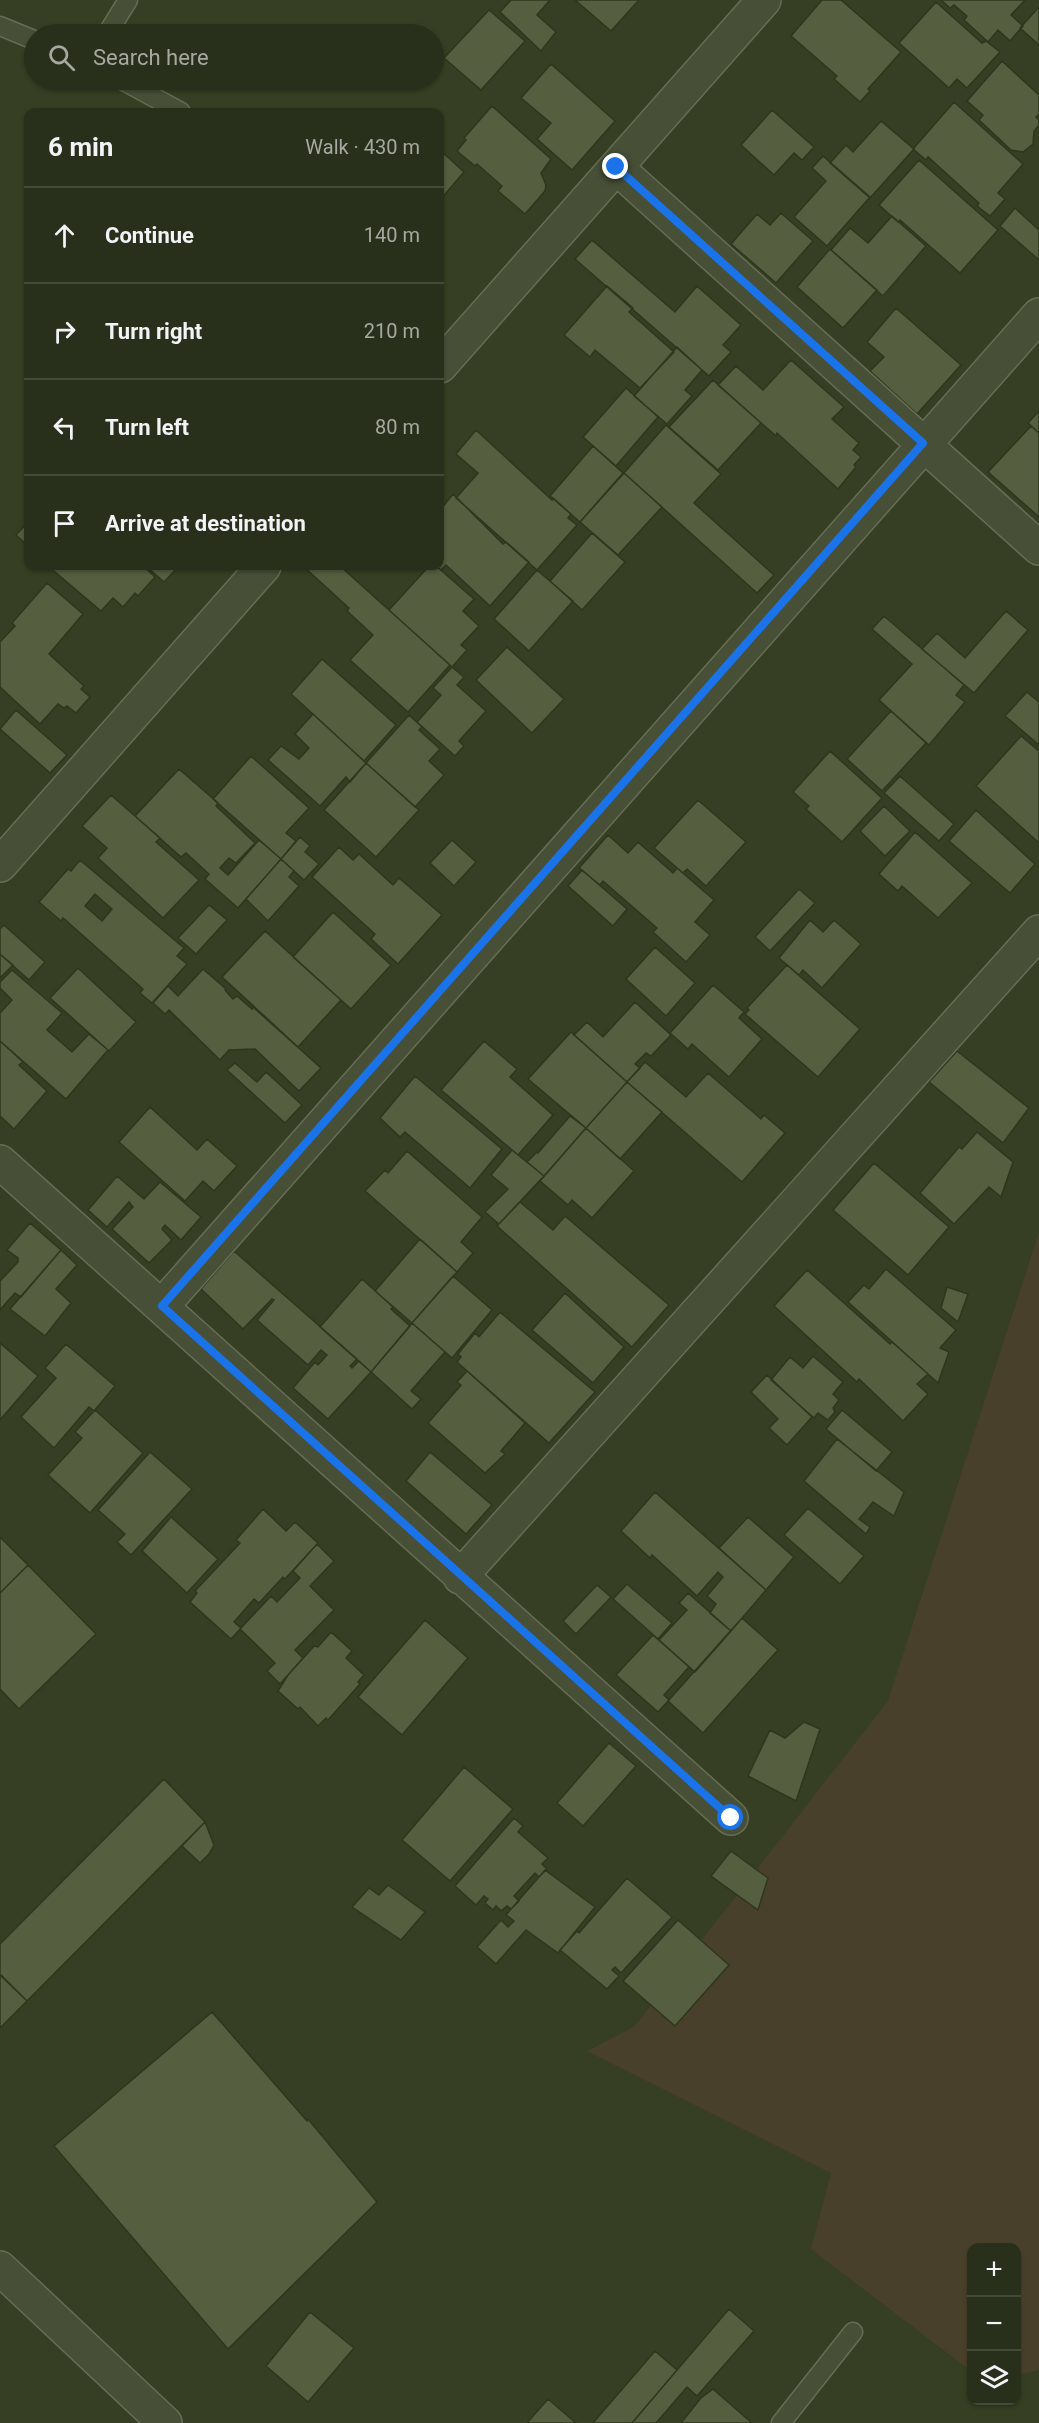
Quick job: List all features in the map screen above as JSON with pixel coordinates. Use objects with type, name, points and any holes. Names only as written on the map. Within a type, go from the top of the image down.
[{"type":"street","points":[[444,361],[764,0]]},
{"type":"street","points":[[616,167],[1039,549]]},
{"type":"street","points":[[162,1306],[923,443],[1039,315]]},
{"type":"street","points":[[0,865],[260,570]]},
{"type":"street","points":[[460,1577],[1039,932]]},
{"type":"street","points":[[0,1162],[731,1818]]},
{"type":"street","points":[[0,2268],[165,2423]]},
{"type":"lane","points":[[113,24],[128,0]]},
{"type":"lane","points":[[0,26],[24,36]]},
{"type":"lane","points":[[140,90],[174,108]]},
{"type":"lane","points":[[781,2423],[854,2332]]},
{"type":"shaded area","points":[[1039,1232],[1039,2370],[1021,2374],[1021,2243],[967,2243],[967,2368],[811,2249],[831,2173],[587,2051],[634,2027],[888,1701]]},
{"type":"building","points":[[511,0],[550,0],[537,15],[556,32],[541,51],[500,12]]},
{"type":"building","points":[[575,0],[639,0],[611,31]]},
{"type":"building","points":[[822,0],[841,0],[901,52],[868,89],[870,91],[860,102],[834,79],[837,76],[791,36]]},
{"type":"building","points":[[941,0],[1025,0],[1011,15],[1023,26],[1010,41],[998,30],[988,42],[964,20],[967,16],[954,5],[950,8]]},
{"type":"building","points":[[936,2],[982,43],[986,41],[1000,52],[967,88],[957,79],[949,88],[899,43]]},
{"type":"building","points":[[1039,7],[1039,45],[1020,28]]},
{"type":"building","points":[[489,10],[525,41],[481,90],[444,58]]},
{"type":"building","points":[[1002,61],[1039,95],[1039,114],[1036,117],[1039,125],[1034,131],[1033,144],[1023,152],[1011,150],[979,120],[983,115],[967,101]]},
{"type":"building","points":[[551,64],[615,121],[572,170],[537,139],[551,123],[521,98]]},
{"type":"building","points":[[954,102],[1023,164],[998,193],[1005,199],[990,216],[977,206],[979,203],[928,157],[926,160],[913,149]]},
{"type":"building","points":[[492,106],[551,159],[541,173],[546,185],[545,191],[525,214],[498,191],[502,186],[477,164],[475,166],[457,151],[466,140],[464,138]]},
{"type":"building","points":[[772,110],[814,147],[802,160],[794,153],[774,175],[741,145]]},
{"type":"building","points":[[881,121],[914,149],[870,198],[830,163],[846,145],[853,152]]},
{"type":"building","points":[[444,154],[464,172],[444,195]]},
{"type":"building","points":[[823,156],[870,197],[827,246],[794,217],[826,181],[812,168]]},
{"type":"building","points":[[919,160],[998,230],[960,273],[900,220],[898,222],[879,205]]},
{"type":"building","points":[[1015,208],[1039,230],[1039,260],[1000,226]]},
{"type":"building","points":[[781,213],[813,241],[776,283],[731,244],[757,214],[770,225]]},
{"type":"building","points":[[892,216],[926,246],[883,296],[831,250],[850,228],[868,243]]},
{"type":"building","points":[[592,240],[675,312],[697,286],[741,325],[723,345],[731,352],[709,376],[575,259]]},
{"type":"building","points":[[830,249],[877,290],[843,328],[797,287]]},
{"type":"building","points":[[607,286],[633,308],[629,312],[674,352],[640,388],[595,350],[590,357],[564,335]]},
{"type":"building","points":[[896,308],[961,365],[917,414],[870,371],[884,357],[867,342]]},
{"type":"building","points":[[677,347],[702,370],[685,390],[692,396],[667,424],[634,396]]},
{"type":"building","points":[[791,360],[844,407],[832,419],[859,443],[853,450],[861,457],[838,489],[777,433],[776,436],[718,385],[736,366],[763,390]]},
{"type":"building","points":[[713,380],[761,423],[718,470],[669,427]]},
{"type":"building","points":[[626,388],[658,417],[616,466],[583,437]]},
{"type":"building","points":[[1039,411],[1039,433],[1028,423]]},
{"type":"building","points":[[666,425],[721,474],[694,503],[774,575],[757,593],[624,473]]},
{"type":"building","points":[[1031,426],[1039,433],[1039,517],[988,472]]},
{"type":"building","points":[[476,430],[552,500],[553,498],[571,514],[568,518],[577,525],[537,570],[456,498],[478,473],[456,454]]},
{"type":"building","points":[[593,446],[623,473],[580,522],[550,496]]},
{"type":"building","points":[[624,473],[662,507],[618,555],[580,522]]},
{"type":"building","points":[[453,494],[503,544],[506,542],[529,562],[490,606],[446,565],[444,567],[444,505]]},
{"type":"building","points":[[24,526],[24,542],[16,535]]},
{"type":"building","points":[[592,533],[625,562],[582,610],[550,581]]},
{"type":"building","points":[[53,570],[147,570],[155,577],[138,596],[135,593],[123,607],[113,598],[101,611]]},
{"type":"building","points":[[150,570],[175,570],[164,582]]},
{"type":"building","points":[[307,570],[344,570],[450,665],[408,712],[350,660],[373,635],[347,611],[349,608]]},
{"type":"building","points":[[425,570],[441,570],[474,599],[463,611],[479,626],[461,645],[467,650],[452,667],[389,610]]},
{"type":"building","points":[[537,570],[573,601],[529,651],[494,619]]},
{"type":"building","points":[[47,583],[83,614],[49,654],[84,686],[81,689],[90,697],[76,713],[67,706],[64,708],[58,704],[40,724],[0,687],[0,642],[15,626],[12,623]]},
{"type":"building","points":[[1006,611],[1028,630],[974,693],[922,649],[937,633],[965,658]]},
{"type":"building","points":[[884,616],[964,685],[956,695],[965,702],[929,745],[879,700],[912,664],[872,629]]},
{"type":"building","points":[[507,647],[564,699],[532,733],[476,680]]},
{"type":"building","points":[[322,659],[396,725],[364,761],[291,694]]},
{"type":"building","points":[[452,667],[464,677],[457,685],[486,711],[459,741],[464,746],[455,756],[417,722],[441,695],[433,688]]},
{"type":"building","points":[[1027,692],[1039,702],[1039,745],[1005,716]]},
{"type":"building","points":[[16,710],[67,755],[50,773],[0,729]]},
{"type":"building","points":[[891,711],[926,743],[882,791],[847,759]]},
{"type":"building","points":[[313,714],[366,763],[350,782],[346,777],[320,806],[268,760],[281,746],[299,759],[309,748],[295,734]]},
{"type":"building","points":[[409,715],[422,727],[419,730],[440,749],[429,761],[444,775],[415,807],[366,763]]},
{"type":"building","points":[[1021,736],[1039,751],[1039,843],[976,786]]},
{"type":"building","points":[[830,751],[882,798],[842,842],[806,809],[809,806],[793,792]]},
{"type":"building","points":[[251,756],[309,808],[286,833],[296,841],[281,859],[213,799]]},
{"type":"building","points":[[366,763],[419,810],[376,857],[324,810]]},
{"type":"building","points":[[179,769],[218,803],[216,806],[255,843],[236,863],[229,858],[220,868],[228,875],[259,840],[281,859],[238,908],[205,879],[209,874],[186,853],[181,857],[135,816]]},
{"type":"building","points":[[900,776],[954,824],[939,841],[884,793]]},
{"type":"building","points":[[111,795],[160,838],[156,842],[199,880],[163,918],[98,858],[107,848],[82,826]]},
{"type":"building","points":[[698,800],[746,842],[706,886],[687,869],[683,873],[654,848]]},
{"type":"building","points":[[884,806],[910,831],[885,856],[860,831]]},
{"type":"building","points":[[976,810],[1035,864],[1010,893],[949,841]]},
{"type":"building","points":[[915,832],[972,883],[938,918],[902,886],[898,891],[879,874]]},
{"type":"building","points":[[608,835],[628,853],[638,842],[673,873],[677,868],[714,900],[695,922],[710,935],[686,962],[653,932],[657,928],[603,881],[600,885],[579,868]]},
{"type":"building","points":[[300,837],[310,846],[305,852],[319,864],[304,880],[281,859]]},
{"type":"building","points":[[452,840],[476,862],[454,886],[430,863]]},
{"type":"building","points":[[339,847],[353,860],[359,854],[393,885],[399,878],[442,915],[398,964],[371,939],[375,934],[312,877]]},
{"type":"building","points":[[281,859],[294,871],[289,877],[299,886],[268,921],[246,899]]},
{"type":"building","points":[[80,860],[184,948],[177,956],[187,964],[152,1003],[140,993],[143,989],[63,918],[61,921],[39,902],[68,869],[71,871]],"holes":[[[95,894],[112,909],[102,921],[85,906]]]},
{"type":"building","points":[[582,870],[627,909],[613,926],[568,886]]},
{"type":"building","points":[[799,889],[815,903],[770,951],[755,937]]},
{"type":"building","points":[[209,905],[227,920],[196,954],[178,938]]},
{"type":"building","points":[[333,912],[391,965],[351,1009],[293,957]]},
{"type":"building","points":[[810,920],[823,932],[834,920],[861,944],[822,988],[803,970],[799,975],[779,958]]},
{"type":"building","points":[[4,925],[45,962],[29,980],[0,954],[0,929]]},
{"type":"building","points":[[265,931],[341,1000],[298,1047],[222,977]]},
{"type":"building","points":[[655,947],[695,983],[666,1016],[626,979]]},
{"type":"building","points":[[0,954],[13,965],[0,978]]},
{"type":"building","points":[[787,965],[860,1029],[818,1077],[745,1014],[749,1010],[747,1008]]},
{"type":"building","points":[[78,968],[136,1022],[109,1051],[50,998]]},
{"type":"building","points":[[203,969],[226,989],[233,999],[237,996],[252,1009],[253,1007],[321,1068],[299,1091],[255,1049],[229,1050],[220,1060],[169,1010],[165,1014],[153,1003],[168,986],[178,996]]},
{"type":"building","points":[[12,970],[62,1013],[47,1030],[72,1052],[89,1034],[108,1050],[66,1099],[0,1041],[0,1013],[12,1000],[0,988],[0,982]]},
{"type":"building","points":[[713,985],[744,1012],[739,1018],[762,1039],[729,1077],[692,1044],[688,1049],[670,1033]]},
{"type":"building","points":[[635,1002],[671,1035],[651,1056],[646,1053],[635,1064],[640,1068],[627,1082],[574,1035],[587,1022],[603,1037]]},
{"type":"building","points":[[571,1032],[627,1082],[586,1128],[528,1079]]},
{"type":"building","points":[[0,1041],[23,1062],[19,1065],[47,1091],[14,1129],[0,1116]]},
{"type":"building","points":[[484,1041],[517,1069],[510,1077],[553,1115],[518,1155],[441,1090]]},
{"type":"building","points":[[957,1051],[1029,1108],[1003,1143],[929,1082]]},
{"type":"building","points":[[645,1062],[686,1097],[708,1073],[761,1119],[764,1115],[785,1133],[742,1182],[627,1082]]},
{"type":"building","points":[[235,1063],[257,1082],[266,1072],[302,1105],[285,1123],[227,1070]]},
{"type":"building","points":[[415,1076],[502,1149],[470,1188],[405,1132],[400,1137],[380,1118]]},
{"type":"building","points":[[627,1082],[662,1112],[620,1159],[586,1128]]},
{"type":"building","points":[[150,1107],[197,1150],[207,1139],[237,1166],[214,1191],[203,1181],[185,1201],[119,1142]]},
{"type":"building","points":[[570,1116],[586,1128],[544,1176],[527,1162],[538,1153]]},
{"type":"building","points":[[586,1128],[634,1171],[592,1218],[572,1200],[568,1205],[540,1181]]},
{"type":"building","points":[[977,1132],[1013,1162],[1001,1197],[989,1187],[954,1224],[920,1193],[959,1147],[962,1149]]},
{"type":"building","points":[[512,1150],[544,1176],[499,1224],[485,1212],[508,1189],[491,1175]]},
{"type":"building","points":[[407,1151],[482,1217],[461,1242],[473,1253],[457,1272],[365,1191],[385,1170],[388,1173]]},
{"type":"building","points":[[874,1163],[949,1227],[908,1275],[833,1210]]},
{"type":"building","points":[[117,1176],[144,1199],[160,1182],[201,1217],[181,1240],[165,1225],[162,1229],[172,1240],[149,1263],[112,1229],[133,1207],[129,1202],[107,1227],[88,1210]]},
{"type":"building","points":[[520,1202],[553,1230],[565,1216],[669,1305],[632,1347],[497,1226]]},
{"type":"building","points":[[30,1223],[61,1250],[21,1297],[15,1293],[0,1310],[0,1281],[18,1262],[18,1258],[7,1250]]},
{"type":"building","points":[[420,1239],[457,1272],[412,1323],[375,1291]]},
{"type":"building","points":[[61,1250],[77,1265],[56,1289],[71,1303],[45,1336],[10,1309]]},
{"type":"building","points":[[234,1251],[357,1359],[350,1366],[352,1368],[359,1361],[371,1372],[328,1419],[293,1388],[315,1362],[318,1365],[327,1355],[321,1350],[308,1365],[257,1320],[274,1300],[272,1299],[243,1329],[201,1289]]},
{"type":"building","points":[[886,1269],[956,1330],[940,1348],[949,1352],[938,1383],[848,1302],[864,1285],[869,1289]]},
{"type":"building","points":[[807,1270],[890,1344],[892,1342],[928,1374],[917,1384],[928,1394],[903,1421],[859,1379],[857,1382],[774,1306]]},
{"type":"building","points":[[453,1276],[492,1310],[452,1358],[412,1323]]},
{"type":"building","points":[[362,1279],[410,1326],[371,1372],[320,1327]]},
{"type":"building","points":[[947,1287],[968,1294],[958,1322],[941,1308]]},
{"type":"building","points":[[565,1293],[624,1347],[593,1383],[532,1330]]},
{"type":"building","points":[[500,1312],[595,1392],[549,1443],[457,1362],[461,1357],[458,1354],[475,1333],[479,1337]]},
{"type":"building","points":[[412,1323],[445,1352],[411,1391],[421,1399],[412,1409],[371,1372]]},
{"type":"building","points":[[0,1343],[38,1376],[0,1420]]},
{"type":"building","points":[[66,1344],[115,1386],[94,1411],[89,1407],[54,1448],[21,1417],[56,1378],[45,1368]]},
{"type":"building","points":[[813,1356],[843,1382],[833,1394],[839,1400],[833,1408],[835,1412],[828,1420],[818,1413],[814,1418],[771,1380],[790,1357],[803,1368]]},
{"type":"building","points":[[467,1371],[525,1423],[501,1451],[505,1454],[485,1473],[428,1423],[461,1385],[457,1382]]},
{"type":"building","points":[[767,1375],[812,1417],[787,1445],[769,1428],[778,1419],[751,1392]]},
{"type":"building","points":[[95,1410],[143,1453],[90,1513],[48,1475],[82,1438],[75,1432]]},
{"type":"building","points":[[842,1410],[892,1452],[876,1471],[826,1429]]},
{"type":"building","points":[[837,1439],[904,1492],[894,1516],[873,1502],[859,1519],[870,1527],[866,1534],[804,1481]]},
{"type":"building","points":[[150,1452],[192,1489],[131,1555],[117,1542],[125,1534],[98,1510]]},
{"type":"building","points":[[430,1452],[492,1505],[466,1534],[406,1481]]},
{"type":"building","points":[[655,1492],[766,1590],[731,1631],[710,1613],[716,1604],[707,1596],[723,1577],[718,1572],[697,1596],[652,1555],[650,1558],[621,1531]]},
{"type":"building","points":[[808,1508],[864,1556],[840,1584],[784,1535]]},
{"type":"building","points":[[263,1509],[286,1531],[295,1522],[318,1543],[259,1603],[254,1599],[234,1622],[241,1628],[231,1639],[190,1602],[197,1593],[195,1591],[240,1543],[236,1540]]},
{"type":"building","points":[[171,1517],[218,1559],[187,1593],[142,1551]]},
{"type":"building","points":[[748,1517],[794,1557],[766,1590],[719,1548]]},
{"type":"building","points":[[0,1537],[28,1565],[0,1593]]},
{"type":"building","points":[[317,1544],[334,1561],[310,1586],[334,1610],[295,1650],[303,1658],[280,1684],[267,1671],[275,1663],[240,1629],[271,1596],[277,1602],[300,1578],[293,1571]]},
{"type":"building","points":[[28,1565],[96,1634],[19,1709],[0,1689],[0,1593]]},
{"type":"building","points":[[627,1584],[672,1623],[658,1639],[613,1599]]},
{"type":"building","points":[[597,1585],[611,1597],[576,1634],[563,1621]]},
{"type":"building","points":[[688,1593],[731,1631],[695,1672],[659,1640],[687,1610],[679,1603]]},
{"type":"building","points":[[742,1618],[778,1650],[703,1733],[668,1701]]},
{"type":"building","points":[[425,1620],[468,1658],[402,1735],[358,1697]]},
{"type":"building","points":[[331,1632],[352,1651],[346,1658],[364,1675],[358,1682],[360,1684],[328,1720],[326,1718],[318,1726],[300,1707],[298,1709],[278,1691],[288,1675],[314,1646],[318,1647]]},
{"type":"building","points":[[653,1635],[689,1667],[664,1695],[669,1700],[658,1712],[616,1675]]},
{"type":"building","points":[[804,1722],[820,1729],[796,1801],[748,1776],[770,1730],[785,1738]]},
{"type":"building","points":[[609,1743],[636,1766],[583,1826],[557,1803]]},
{"type":"building","points":[[464,1767],[513,1809],[450,1881],[402,1840]]},
{"type":"building","points":[[164,1779],[205,1822],[27,2001],[0,1974],[0,1944]]},
{"type":"building","points":[[514,1818],[523,1826],[518,1832],[548,1858],[542,1864],[547,1869],[539,1877],[535,1873],[514,1896],[519,1901],[511,1909],[507,1906],[501,1911],[496,1906],[493,1910],[485,1903],[488,1899],[484,1896],[476,1905],[455,1886]]},
{"type":"building","points":[[205,1822],[214,1845],[200,1863],[182,1846]]},
{"type":"building","points":[[731,1851],[768,1878],[758,1910],[711,1876]]},
{"type":"building","points":[[545,1870],[595,1907],[558,1953],[526,1930],[496,1964],[477,1947],[501,1920],[508,1927],[514,1921],[506,1915]]},
{"type":"building","points":[[627,1878],[672,1917],[621,1973],[615,1967],[612,1970],[619,1976],[607,1989],[560,1950],[577,1931],[579,1933]]},
{"type":"building","points":[[388,1885],[425,1912],[401,1940],[352,1907],[369,1888],[379,1895]]},
{"type":"building","points":[[678,1920],[729,1965],[675,2026],[623,1981]]},
{"type":"building","points":[[0,1975],[27,2001],[0,2028]]},
{"type":"building","points":[[212,2012],[307,2121],[308,2119],[377,2202],[228,2349],[54,2146]]},
{"type":"building","points":[[729,2309],[754,2331],[697,2396],[687,2387],[656,2423],[632,2423]]},
{"type":"building","points":[[310,2312],[354,2348],[308,2402],[266,2366]]},
{"type":"building","points":[[655,2351],[677,2370],[632,2423],[593,2423]]},
{"type":"building","points":[[713,2389],[752,2423],[681,2423],[701,2398]]},
{"type":"building","points":[[548,2399],[576,2423],[527,2423]]},
{"type":"route","points":[[616,167],[923,443],[162,1306],[460,1577],[731,1818]]}]
